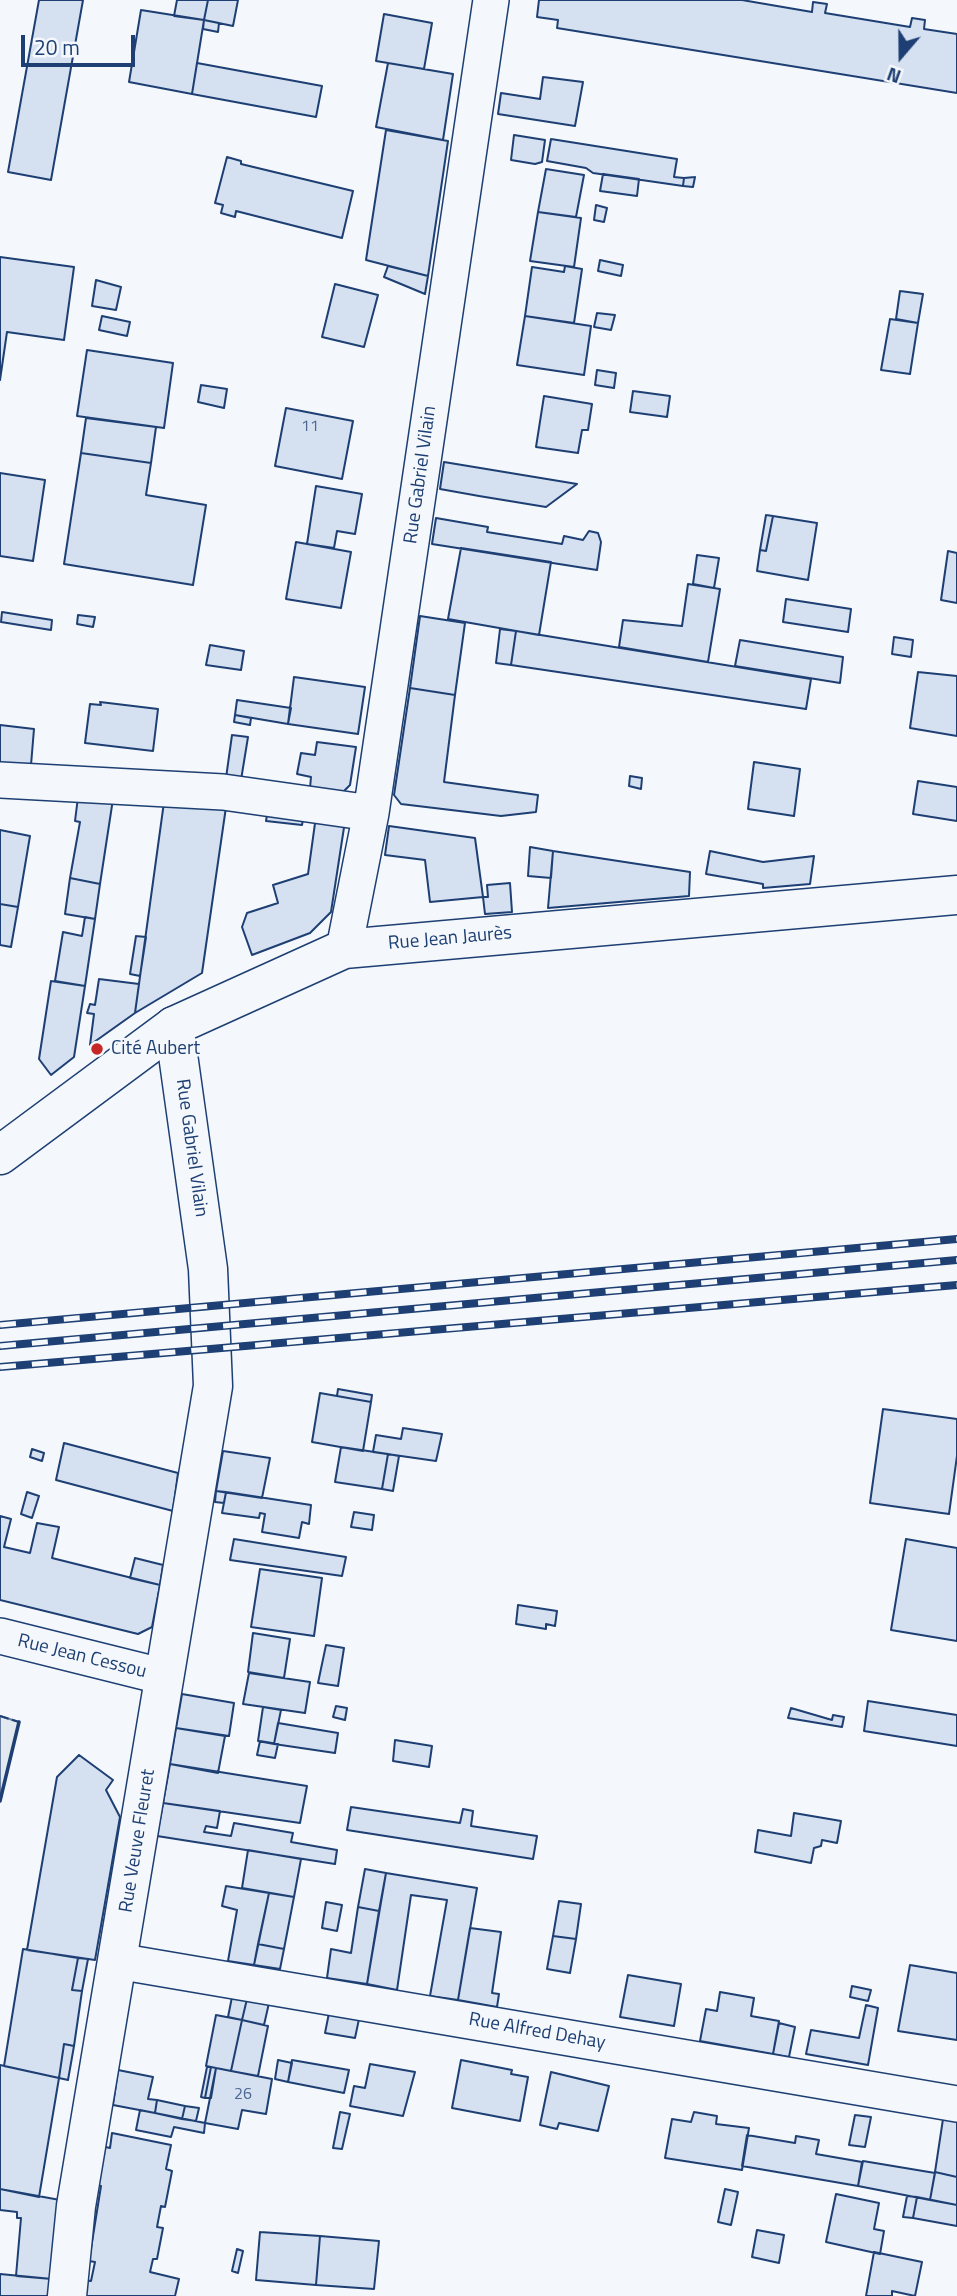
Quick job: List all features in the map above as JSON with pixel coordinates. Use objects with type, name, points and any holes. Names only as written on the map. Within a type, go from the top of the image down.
[{"type":"street","name":"Rue Gabriel Vilain","points":[[344,949],[371,813],[491,0]]},
{"type":"street","points":[[0,780],[223,792],[371,813]]},
{"type":"street","name":"Rue Jean Jaurès","points":[[0,1156],[174,1026],[344,949],[957,895]]},
{"type":"street","name":"Rue Gabriel Vilain","points":[[174,1026],[208,1269],[213,1386]]},
{"type":"street","name":"Rue Veuve Fleuret","points":[[67,2296],[76,2206],[213,1386]]},
{"type":"street","name":"Rue Jean Cessou","points":[[0,1636],[165,1677]]},
{"type":"street","name":"Rue Alfred Dehay","points":[[117,1961],[957,2104]]},
{"type":"shaded area","points":[[0,1716],[19,1722],[0,1801]]},
{"type":"building","points":[[39,0],[83,0],[51,180],[8,172]]},
{"type":"building","points":[[177,0],[208,0],[204,20],[174,16]]},
{"type":"building","points":[[208,0],[238,0],[233,26],[204,20]]},
{"type":"building","points":[[539,0],[742,0],[812,12],[813,2],[827,4],[825,13],[910,27],[912,18],[925,20],[924,29],[957,34],[957,93],[557,28],[558,20],[537,17]]},
{"type":"building","points":[[141,10],[204,20],[192,94],[129,82]]},
{"type":"building","points":[[384,14],[432,23],[424,69],[376,61]]},
{"type":"building","points":[[204,20],[219,23],[218,32],[203,29]]},
{"type":"building","points":[[197,63],[322,86],[316,117],[192,94]]},
{"type":"building","points":[[388,63],[453,74],[443,140],[376,127]]},
{"type":"building","points":[[543,77],[583,82],[575,126],[498,114],[501,93],[540,99]]},
{"type":"building","points":[[386,130],[448,141],[428,276],[366,260]]},
{"type":"building","points":[[514,135],[545,140],[542,162],[535,164],[511,160]]},
{"type":"building","points":[[551,139],[677,159],[674,177],[684,178],[683,186],[593,173],[586,168],[547,161]]},
{"type":"building","points":[[227,157],[241,161],[241,164],[353,191],[342,238],[236,211],[235,217],[221,213],[223,205],[215,203]]},
{"type":"building","points":[[546,169],[584,175],[576,217],[538,212]]},
{"type":"building","points":[[603,174],[639,179],[637,196],[600,191]]},
{"type":"building","points":[[695,177],[693,187],[683,186],[684,178]]},
{"type":"building","points":[[596,205],[607,208],[604,222],[594,220]]},
{"type":"building","points":[[538,212],[581,218],[574,267],[530,261]]},
{"type":"building","points":[[0,257],[74,267],[64,340],[7,332],[0,380]]},
{"type":"building","points":[[600,260],[623,265],[621,276],[598,271]]},
{"type":"building","points":[[388,266],[428,276],[425,294],[384,277]]},
{"type":"building","points":[[565,266],[582,269],[574,323],[525,316],[532,267],[564,272]]},
{"type":"building","points":[[96,280],[121,287],[116,310],[92,306]]},
{"type":"building","points":[[335,284],[378,295],[364,347],[322,337]]},
{"type":"building","points":[[900,291],[923,294],[918,323],[896,319]]},
{"type":"building","points":[[597,313],[615,315],[611,330],[594,327]]},
{"type":"building","points":[[102,316],[130,322],[127,336],[99,330]]},
{"type":"building","points":[[525,316],[591,326],[584,375],[517,365]]},
{"type":"building","points":[[890,319],[918,323],[910,374],[881,370]]},
{"type":"building","points":[[87,350],[173,363],[164,428],[77,416]]},
{"type":"building","points":[[597,370],[616,373],[614,388],[595,385]]},
{"type":"building","points":[[201,385],[227,389],[224,408],[198,402]]},
{"type":"building","points":[[633,391],[670,396],[667,417],[630,412]]},
{"type":"building","points":[[544,396],[592,404],[588,430],[582,430],[578,453],[536,447]]},
{"type":"building","points":[[286,408],[353,421],[342,479],[275,466]]},
{"type":"building","points":[[86,418],[156,427],[151,463],[81,453]]},
{"type":"building","points":[[81,453],[151,463],[146,495],[206,505],[193,585],[64,564]]},
{"type":"building","points":[[444,462],[577,484],[546,507],[479,496],[440,489]]},
{"type":"building","points":[[0,473],[45,480],[33,561],[0,556]]},
{"type":"building","points":[[316,486],[362,494],[355,534],[337,531],[334,548],[307,544]]},
{"type":"building","points":[[766,515],[773,516],[766,551],[760,550]]},
{"type":"building","points":[[773,516],[817,523],[808,580],[757,571],[760,550],[766,551]]},
{"type":"building","points":[[436,518],[488,527],[487,532],[562,544],[564,536],[583,540],[589,531],[598,533],[601,542],[597,570],[432,544]]},
{"type":"building","points":[[296,542],[351,552],[341,608],[286,599]]},
{"type":"building","points":[[461,548],[551,562],[539,635],[448,619]]},
{"type":"building","points":[[948,551],[957,553],[957,603],[941,600]]},
{"type":"building","points":[[697,555],[719,558],[714,588],[693,584]]},
{"type":"building","points":[[688,584],[720,589],[708,662],[619,647],[623,620],[682,626]]},
{"type":"building","points":[[786,599],[851,609],[848,632],[783,622]]},
{"type":"building","points":[[2,612],[52,620],[51,630],[1,622]]},
{"type":"building","points":[[78,615],[95,617],[93,627],[77,624]]},
{"type":"building","points":[[420,616],[465,623],[455,695],[410,688]]},
{"type":"building","points":[[500,629],[516,631],[511,665],[496,663]]},
{"type":"building","points":[[516,631],[811,679],[806,709],[511,665]]},
{"type":"building","points":[[894,637],[913,640],[911,657],[892,654]]},
{"type":"building","points":[[740,640],[843,657],[840,683],[735,666]]},
{"type":"building","points":[[210,645],[244,651],[241,670],[206,665]]},
{"type":"building","points":[[918,672],[957,676],[957,736],[910,728]]},
{"type":"building","points":[[294,677],[365,687],[358,734],[288,724]]},
{"type":"building","points":[[410,688],[455,695],[444,782],[538,795],[536,812],[501,816],[401,804],[394,795]]},
{"type":"building","points":[[237,700],[291,708],[288,724],[235,715]]},
{"type":"building","points":[[100,702],[158,709],[153,751],[85,743],[90,704],[101,705]]},
{"type":"building","points":[[235,715],[251,718],[250,725],[234,722]]},
{"type":"building","points":[[0,725],[34,729],[31,765],[0,763]]},
{"type":"building","points":[[232,735],[248,737],[241,780],[226,778]]},
{"type":"building","points":[[317,742],[356,747],[350,785],[343,792],[310,788],[311,777],[297,774],[301,753],[315,755]]},
{"type":"building","points":[[754,762],[800,769],[794,816],[748,809]]},
{"type":"building","points":[[630,776],[642,778],[641,789],[629,786]]},
{"type":"building","points":[[918,781],[957,787],[957,821],[913,814]]},
{"type":"building","points":[[78,797],[113,799],[100,884],[70,878],[80,822],[75,821]]},
{"type":"building","points":[[164,802],[226,807],[202,973],[135,1013]]},
{"type":"building","points":[[268,809],[304,814],[302,825],[266,821]]},
{"type":"building","points":[[316,816],[345,821],[331,912],[310,933],[252,955],[242,927],[247,913],[278,903],[273,885],[308,874]]},
{"type":"building","points":[[389,826],[475,838],[483,897],[430,902],[425,860],[385,855]]},
{"type":"building","points":[[0,830],[30,836],[18,907],[0,904]]},
{"type":"building","points":[[530,847],[553,851],[551,878],[528,876]]},
{"type":"building","points":[[553,851],[690,872],[689,896],[548,908]]},
{"type":"building","points":[[710,851],[763,862],[814,856],[810,884],[763,888],[763,884],[706,874]]},
{"type":"building","points":[[70,878],[100,884],[95,919],[65,914]]},
{"type":"building","points":[[510,883],[512,912],[485,914],[483,897],[488,897],[487,885]]},
{"type":"building","points":[[0,904],[18,907],[11,947],[0,945]]},
{"type":"building","points":[[85,917],[95,919],[85,986],[55,981],[63,932],[82,936]]},
{"type":"building","points":[[136,936],[146,937],[140,976],[130,974]]},
{"type":"building","points":[[99,979],[139,984],[135,1013],[90,1045],[94,1014],[87,1013],[90,1004],[95,1005]]},
{"type":"building","points":[[51,981],[85,986],[74,1057],[51,1075],[39,1059]]},
{"type":"building","points":[[338,1389],[372,1395],[371,1402],[337,1396]]},
{"type":"building","points":[[320,1393],[371,1402],[363,1451],[312,1442]]},
{"type":"building","points":[[883,1409],[957,1419],[957,1456],[949,1514],[870,1503]]},
{"type":"building","points":[[403,1428],[442,1434],[436,1461],[373,1452],[376,1435],[401,1439]]},
{"type":"building","points":[[64,1443],[178,1473],[173,1511],[56,1480]]},
{"type":"building","points":[[341,1447],[388,1454],[382,1489],[335,1482]]},
{"type":"building","points":[[32,1449],[44,1453],[42,1461],[30,1457]]},
{"type":"building","points":[[223,1451],[270,1458],[262,1498],[216,1491]]},
{"type":"building","points":[[388,1454],[399,1456],[393,1491],[382,1489]]},
{"type":"building","points":[[216,1491],[226,1492],[224,1503],[215,1502]]},
{"type":"building","points":[[27,1492],[39,1496],[32,1518],[21,1514]]},
{"type":"building","points":[[226,1492],[311,1505],[309,1524],[302,1522],[299,1538],[262,1532],[265,1514],[260,1513],[259,1518],[222,1513]]},
{"type":"building","points":[[354,1512],[374,1515],[372,1530],[351,1527]]},
{"type":"building","points":[[0,1516],[11,1519],[4,1547],[30,1553],[37,1523],[59,1527],[52,1558],[160,1585],[152,1627],[138,1634],[0,1600]]},
{"type":"building","points":[[234,1539],[346,1557],[342,1576],[230,1560]]},
{"type":"building","points":[[906,1539],[957,1548],[957,1641],[891,1630]]},
{"type":"building","points":[[135,1558],[163,1565],[160,1585],[130,1578]]},
{"type":"building","points":[[260,1569],[322,1578],[314,1636],[251,1627]]},
{"type":"building","points":[[518,1605],[557,1611],[555,1626],[546,1624],[546,1629],[516,1624]]},
{"type":"building","points":[[253,1633],[290,1639],[284,1678],[248,1672]]},
{"type":"building","points":[[326,1645],[344,1648],[338,1686],[318,1683]]},
{"type":"building","points":[[249,1673],[310,1682],[305,1713],[243,1704]]},
{"type":"building","points":[[182,1694],[234,1703],[229,1736],[176,1728]]},
{"type":"building","points":[[868,1701],[957,1715],[957,1746],[864,1731]]},
{"type":"building","points":[[336,1706],[347,1708],[345,1720],[333,1717]]},
{"type":"building","points":[[263,1707],[281,1710],[274,1744],[258,1741]]},
{"type":"building","points":[[791,1708],[832,1720],[833,1715],[844,1717],[842,1727],[788,1718]]},
{"type":"building","points":[[278,1723],[338,1733],[335,1753],[274,1744]]},
{"type":"building","points":[[176,1728],[225,1736],[218,1773],[170,1764]]},
{"type":"building","points":[[395,1740],[432,1746],[429,1767],[393,1761]]},
{"type":"building","points":[[260,1741],[278,1744],[275,1758],[257,1755]]},
{"type":"building","points":[[79,1755],[113,1780],[106,1790],[120,1817],[95,1960],[27,1950],[57,1777]]},
{"type":"building","points":[[170,1764],[307,1786],[300,1823],[163,1803]]},
{"type":"building","points":[[163,1803],[220,1811],[217,1828],[206,1826],[204,1832],[231,1836],[234,1823],[293,1833],[291,1842],[337,1850],[335,1864],[157,1836]]},
{"type":"building","points":[[351,1807],[460,1823],[463,1809],[473,1811],[471,1826],[537,1836],[533,1859],[347,1830]]},
{"type":"building","points":[[794,1813],[841,1821],[837,1843],[822,1840],[821,1846],[814,1848],[811,1863],[755,1852],[758,1830],[791,1836]]},
{"type":"building","points":[[248,1850],[301,1859],[294,1897],[242,1888]]},
{"type":"building","points":[[365,1869],[386,1873],[379,1911],[358,1907]]},
{"type":"building","points":[[386,1873],[477,1888],[458,2000],[430,1996],[447,1900],[411,1895],[397,1990],[367,1984]]},
{"type":"building","points":[[226,1886],[269,1893],[254,1965],[228,1961],[237,1910],[222,1906]]},
{"type":"building","points":[[269,1893],[294,1897],[284,1949],[258,1944]]},
{"type":"building","points":[[559,1901],[581,1904],[576,1939],[553,1936]]},
{"type":"building","points":[[326,1902],[342,1905],[337,1931],[322,1928]]},
{"type":"building","points":[[358,1907],[379,1911],[367,1984],[327,1978],[331,1949],[351,1953]]},
{"type":"building","points":[[470,1928],[501,1932],[492,1993],[499,1994],[497,2007],[458,2000]]},
{"type":"building","points":[[553,1936],[576,1939],[570,1973],[547,1969]]},
{"type":"building","points":[[258,1944],[284,1949],[280,1969],[254,1965]]},
{"type":"building","points":[[23,1949],[78,1958],[72,1990],[82,1991],[74,2046],[64,2044],[59,2078],[4,2066]]},
{"type":"building","points":[[78,1958],[88,1959],[82,1991],[72,1990]]},
{"type":"building","points":[[910,1965],[957,1973],[957,2040],[898,2031]]},
{"type":"building","points":[[628,1975],[681,1984],[674,2026],[620,2017]]},
{"type":"building","points":[[852,1986],[871,1990],[868,2001],[850,1997]]},
{"type":"building","points":[[720,1992],[754,1998],[751,2016],[779,2021],[773,2054],[700,2041],[706,2009],[717,2011]]},
{"type":"building","points":[[232,1997],[247,1999],[242,2020],[228,2017]]},
{"type":"building","points":[[247,1999],[269,2003],[264,2025],[242,2020]]},
{"type":"building","points":[[866,2005],[878,2008],[868,2065],[806,2054],[811,2030],[859,2038]]},
{"type":"building","points":[[329,2013],[359,2019],[355,2038],[325,2033]]},
{"type":"building","points":[[216,2015],[242,2020],[231,2071],[206,2066]]},
{"type":"building","points":[[242,2020],[268,2026],[258,2076],[231,2071]]},
{"type":"building","points":[[779,2023],[795,2027],[789,2057],[773,2054]]},
{"type":"building","points":[[64,2044],[74,2046],[68,2080],[59,2078]]},
{"type":"building","points":[[278,2060],[292,2063],[288,2082],[275,2079]]},
{"type":"building","points":[[292,2060],[349,2070],[344,2093],[288,2082]]},
{"type":"building","points":[[461,2060],[512,2070],[511,2074],[528,2077],[520,2121],[452,2108]]},
{"type":"building","points":[[370,2064],[415,2072],[403,2116],[350,2106],[354,2086],[365,2088]]},
{"type":"building","points":[[0,2065],[59,2078],[39,2197],[0,2189]]},
{"type":"building","points":[[207,2067],[211,2067],[205,2098],[201,2097]]},
{"type":"building","points":[[211,2067],[216,2068],[211,2098],[205,2098]]},
{"type":"building","points":[[216,2068],[272,2079],[266,2114],[242,2110],[238,2129],[205,2123]]},
{"type":"building","points":[[118,2070],[153,2077],[148,2099],[157,2100],[155,2113],[113,2105]]},
{"type":"building","points":[[551,2072],[609,2086],[598,2131],[559,2123],[557,2129],[540,2125]]},
{"type":"building","points":[[157,2100],[185,2106],[182,2119],[155,2113]]},
{"type":"building","points":[[185,2106],[199,2108],[196,2121],[182,2119]]},
{"type":"building","points":[[140,2110],[205,2123],[204,2133],[174,2127],[171,2137],[136,2130]]},
{"type":"building","points":[[340,2112],[350,2114],[342,2149],[333,2148]]},
{"type":"building","points":[[694,2112],[717,2116],[716,2124],[749,2128],[742,2170],[665,2158],[672,2119],[691,2122]]},
{"type":"building","points":[[855,2115],[871,2117],[865,2147],[849,2145]]},
{"type":"building","points":[[943,2119],[957,2121],[957,2177],[935,2172]]},
{"type":"building","points":[[112,2133],[171,2145],[166,2169],[172,2171],[165,2207],[161,2206],[157,2227],[163,2228],[157,2259],[153,2259],[150,2272],[179,2279],[175,2296],[81,2296],[84,2280],[91,2281],[95,2262],[89,2261],[101,2186],[95,2185],[101,2146],[110,2148]]},
{"type":"building","points":[[747,2135],[795,2143],[796,2136],[819,2140],[816,2154],[862,2162],[858,2186],[742,2166]]},
{"type":"building","points":[[863,2161],[935,2173],[930,2200],[858,2186]]},
{"type":"building","points":[[935,2172],[957,2177],[957,2205],[930,2200]]},
{"type":"building","points":[[0,2189],[60,2200],[52,2279],[16,2276],[21,2218],[17,2218],[17,2212],[0,2210]]},
{"type":"building","points":[[725,2189],[738,2192],[731,2225],[718,2222]]},
{"type":"building","points":[[836,2194],[879,2203],[874,2229],[884,2231],[880,2254],[826,2242]]},
{"type":"building","points":[[907,2196],[917,2197],[913,2218],[903,2217]]},
{"type":"building","points":[[917,2197],[957,2205],[957,2226],[913,2218]]},
{"type":"building","points":[[757,2230],[784,2235],[779,2263],[752,2257]]},
{"type":"building","points":[[260,2232],[320,2236],[316,2285],[256,2280]]},
{"type":"building","points":[[320,2236],[379,2241],[374,2289],[316,2285]]},
{"type":"building","points":[[237,2249],[243,2251],[238,2273],[232,2271]]},
{"type":"building","points":[[874,2252],[922,2262],[915,2296],[892,2291],[892,2296],[866,2296]]},
{"type":"building","points":[[0,2274],[52,2279],[51,2296],[0,2296]]},
{"type":"railway","points":[[0,1325],[957,1239]]},
{"type":"railway","points":[[0,1346],[957,1260]]},
{"type":"railway","points":[[0,1367],[957,1285]]},
{"type":"fence","points":[[0,1716],[19,1722]]},
{"type":"wall","points":[[0,1801],[19,1722]]},
{"type":"place","name":"Cité Aubert","points":[[97,1049]]}]
